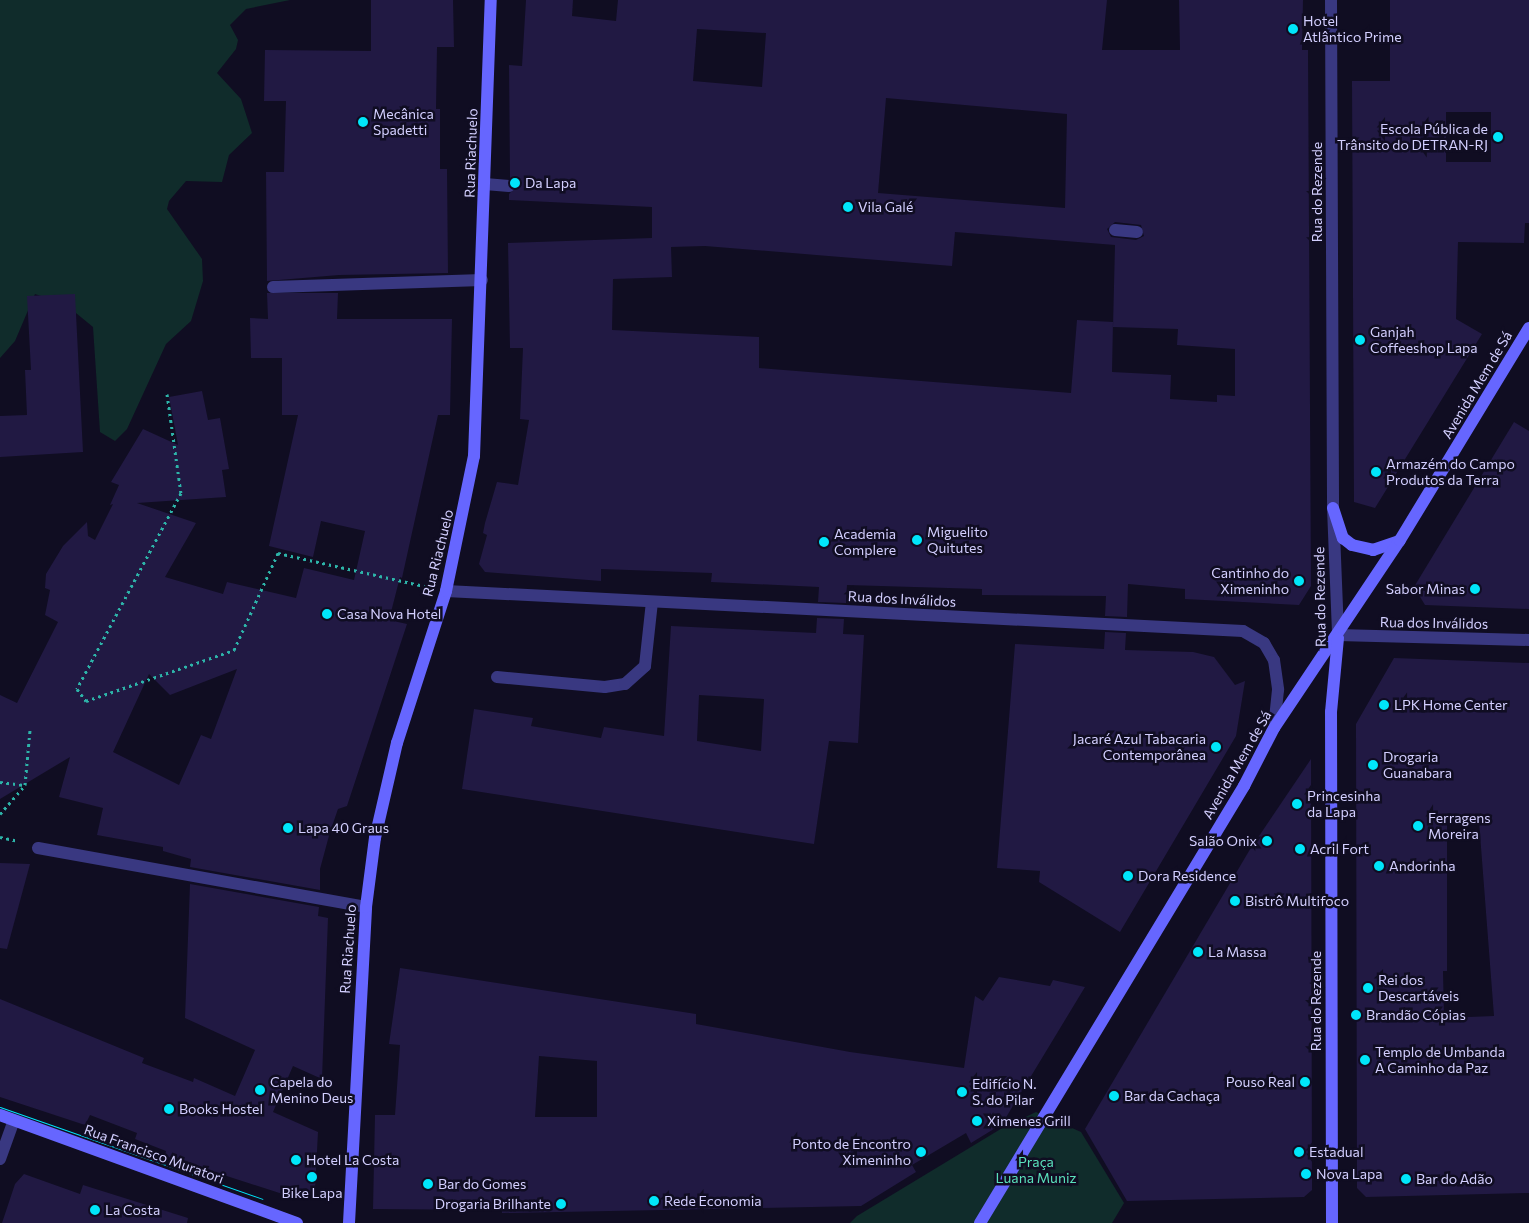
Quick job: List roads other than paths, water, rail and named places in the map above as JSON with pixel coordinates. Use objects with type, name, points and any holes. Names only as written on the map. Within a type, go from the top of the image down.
[{"type":"main road","name":"Rua Riachuelo","points":[[349,1223],[366,907],[375,838],[397,744],[446,591],[474,456],[491,0]]},
{"type":"main road","name":"Avenida Mem de Sá","points":[[980,1223],[1244,786],[1274,728],[1400,540],[1529,328]]},
{"type":"main road","points":[[1333,508],[1343,538],[1352,545],[1373,550],[1400,540]]},
{"type":"main road","name":"Rua do Rezende","points":[[1332,1223],[1331,712],[1338,635]]},
{"type":"main road","name":"Rua Francisco Muratori","points":[[0,1115],[297,1223]]},
{"type":"street","name":"Rua do Rezende","points":[[1331,0],[1333,508],[1338,635]]},
{"type":"street","points":[[485,184],[510,186]]},
{"type":"street","points":[[1116,230],[1137,232]]},
{"type":"street","points":[[273,287],[482,280]]},
{"type":"street","name":"Rua dos Inválidos","points":[[446,591],[1243,631],[1264,644],[1274,660],[1278,690],[1274,728]]},
{"type":"street","points":[[497,677],[605,687],[625,684],[645,666],[652,602]]},
{"type":"street","name":"Rua dos Inválidos","points":[[1338,635],[1529,640]]},
{"type":"street","points":[[38,848],[366,907]]},
{"type":"street","points":[[0,1159],[14,1120]]},
{"type":"tram line","points":[[0,1107],[262,1199]]},
{"type":"place","name":"Hotel Atlântico Prime","points":[[1293,29]]},
{"type":"place","name":"Mecânica Spadetti","points":[[363,122]]},
{"type":"place","name":"Escola Pública de Trânsito do DETRAN-RJ","points":[[1498,137]]},
{"type":"place","name":"Da Lapa","points":[[515,183]]},
{"type":"place","name":"Vila Galé","points":[[848,207]]},
{"type":"place","name":"Ganjah Coffeeshop Lapa","points":[[1360,340]]},
{"type":"place","name":"Armazém do Campo Produtos da Terra","points":[[1376,472]]},
{"type":"place","name":"Miguelito Quitutes","points":[[917,540]]},
{"type":"place","name":"Academia Complere","points":[[824,542]]},
{"type":"place","name":"Cantinho do Ximeninho","points":[[1299,581]]},
{"type":"place","name":"Sabor Minas","points":[[1475,589]]},
{"type":"place","name":"Casa Nova Hotel","points":[[327,614]]},
{"type":"place","name":"LPK Home Center","points":[[1384,705]]},
{"type":"place","name":"Jacaré Azul Tabacaria Contemporânea","points":[[1216,747]]},
{"type":"place","name":"Drogaria Guanabara","points":[[1373,765]]},
{"type":"place","name":"Princesinha da Lapa","points":[[1297,804]]},
{"type":"place","name":"Ferragens Moreira","points":[[1418,826]]},
{"type":"place","name":"Lapa 40 Graus","points":[[288,828]]},
{"type":"place","name":"Salão Onix","points":[[1267,841]]},
{"type":"place","name":"Acril Fort","points":[[1300,849]]},
{"type":"place","name":"Andorinha","points":[[1379,866]]},
{"type":"place","name":"Dora Residence","points":[[1128,876]]},
{"type":"place","name":"Bistrô Multifoco","points":[[1235,901]]},
{"type":"place","name":"La Massa","points":[[1198,952]]},
{"type":"place","name":"Rei dos Descartáveis","points":[[1368,988]]},
{"type":"place","name":"Brandão Cópias","points":[[1356,1015]]},
{"type":"place","name":"Templo de Umbanda A Caminho da Paz","points":[[1365,1060]]},
{"type":"place","name":"Pouso Real","points":[[1305,1082]]},
{"type":"place","name":"Capela do Menino Deus","points":[[260,1090]]},
{"type":"place","name":"Edifício N. S. do Pilar","points":[[962,1092]]},
{"type":"place","name":"Bar da Cachaça","points":[[1114,1096]]},
{"type":"place","name":"Books Hostel","points":[[169,1109]]},
{"type":"place","name":"Ximenes Grill","points":[[977,1121]]},
{"type":"place","name":"Ponto de Encontro Ximeninho","points":[[921,1152]]},
{"type":"place","name":"Estadual","points":[[1299,1152]]},
{"type":"place","name":"Hotel La Costa","points":[[296,1160]]},
{"type":"place","name":"Nova Lapa","points":[[1306,1174]]},
{"type":"place","name":"Bike Lapa","points":[[312,1177]]},
{"type":"place","name":"Bar do Adão","points":[[1406,1179]]},
{"type":"place","name":"Bar do Gomes","points":[[428,1184]]},
{"type":"place","name":"Rede Economia","points":[[654,1201]]},
{"type":"place","name":"Drogaria Brilhante","points":[[561,1204]]},
{"type":"place","name":"La Costa","points":[[95,1210]]},
{"type":"park label","name":"Praça Luana Muniz","points":[[1036,1170]]}]
